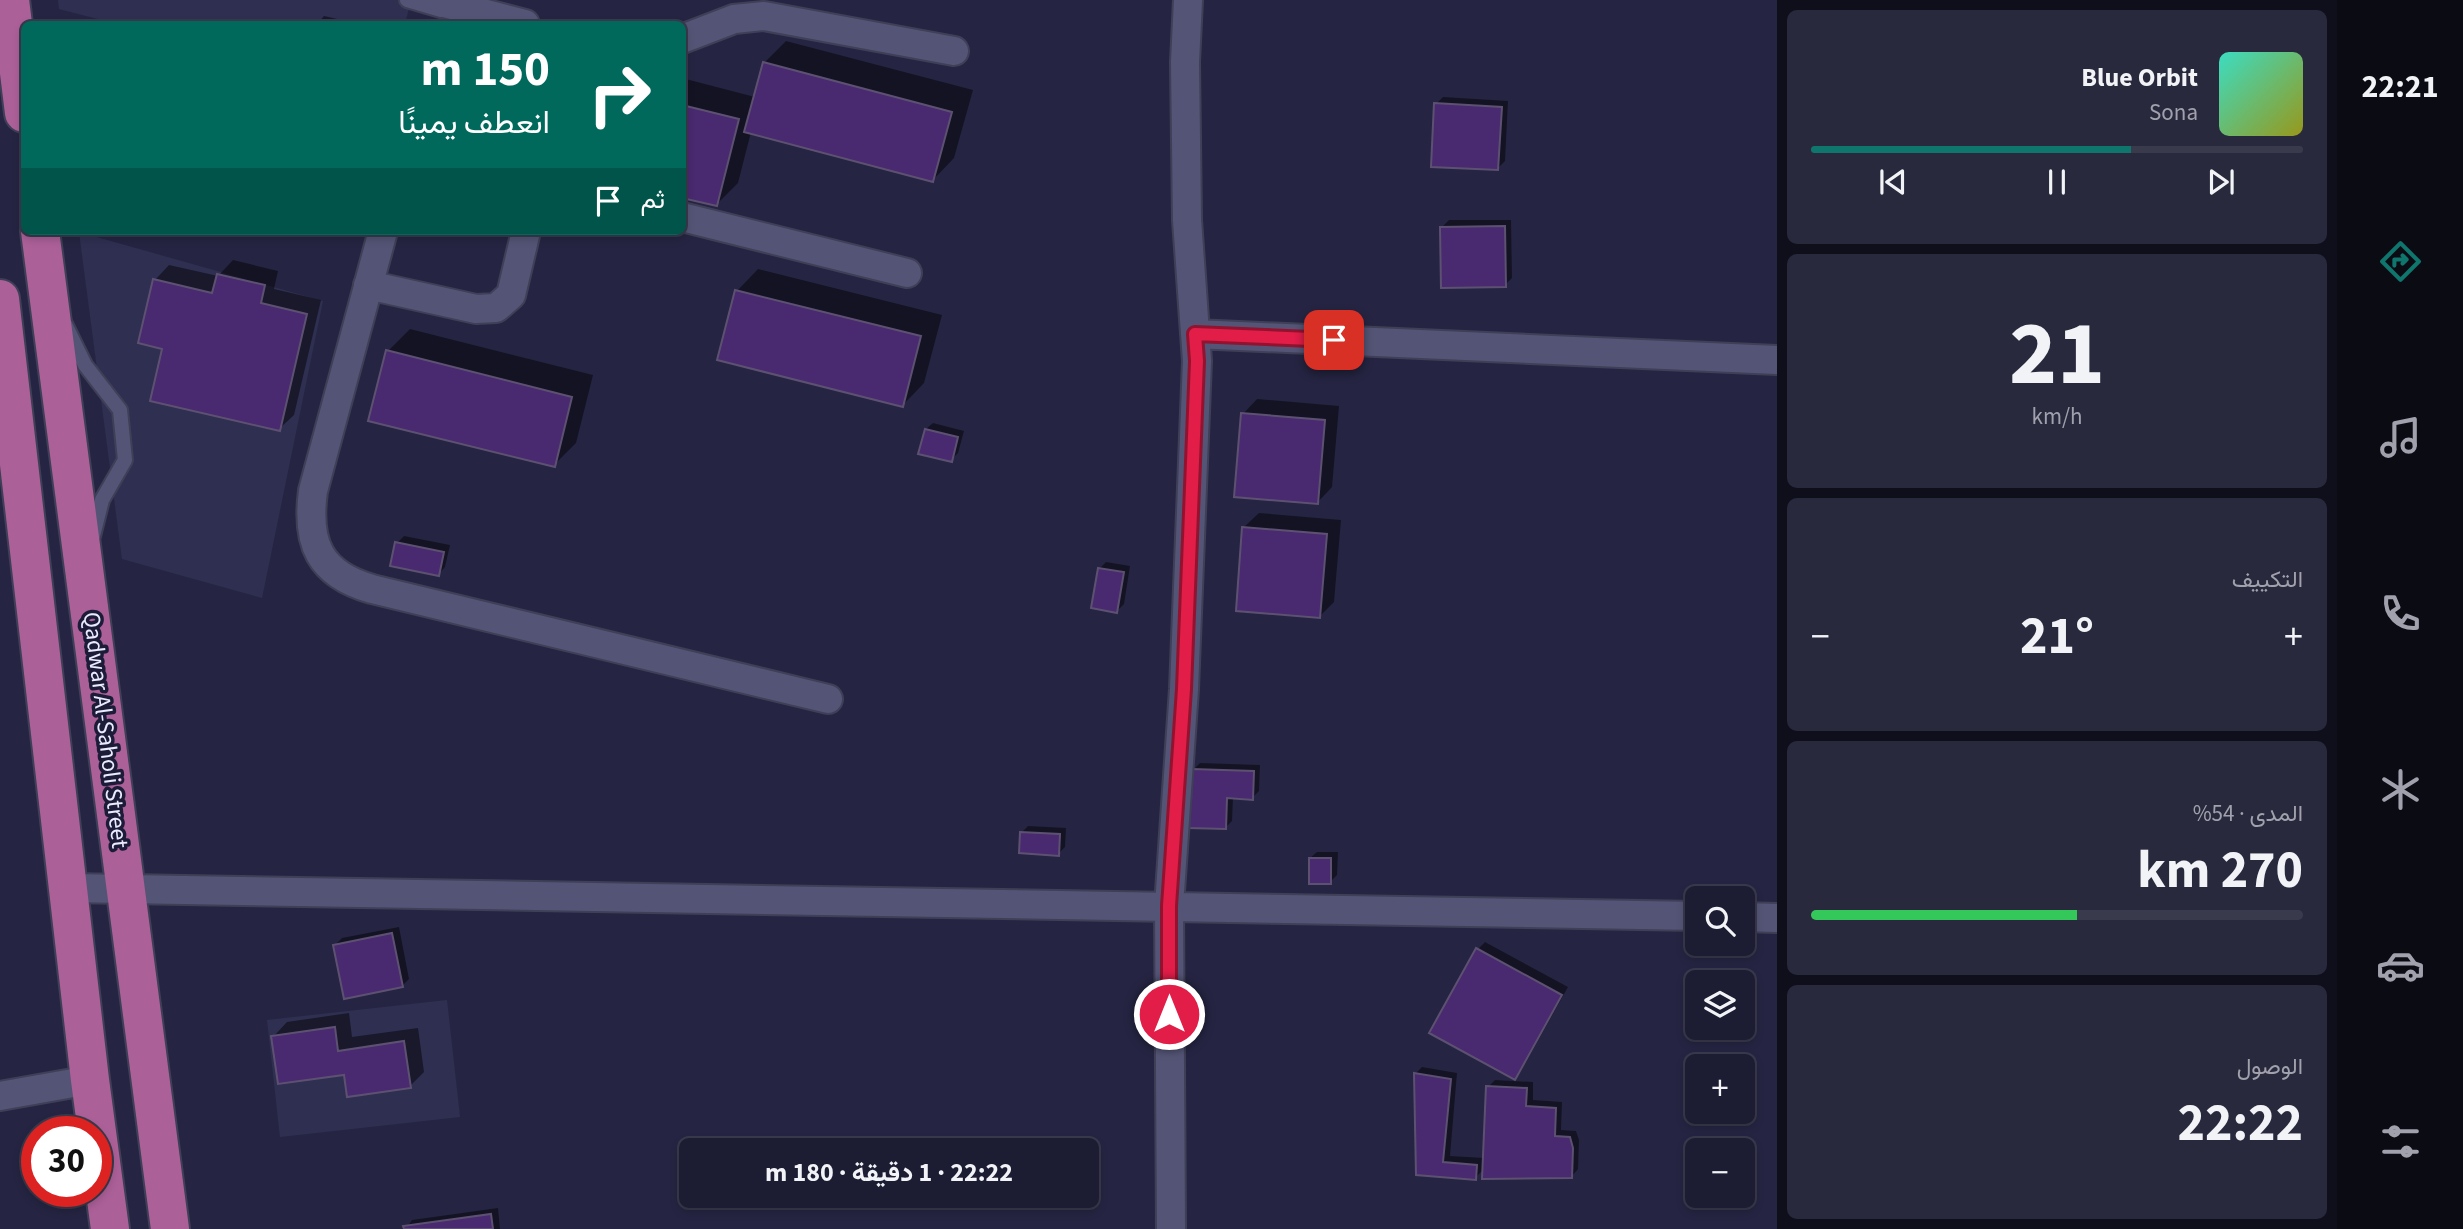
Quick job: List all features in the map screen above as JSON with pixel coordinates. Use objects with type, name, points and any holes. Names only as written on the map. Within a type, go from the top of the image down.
[{"type":"highway","points":[[10,0],[21,89]]},
{"type":"highway","name":"Qadwar Al-Saholi Street","points":[[41,235],[170,1229]]},
{"type":"highway","points":[[1,324],[110,1229]]},
{"type":"street","points":[[1171,1229],[1169,906],[1184,675],[1197,361],[1186,220],[1185,62],[1188,0]]},
{"type":"street","points":[[442,9],[508,21]]},
{"type":"street","points":[[686,37],[734,19],[764,16],[954,51]]},
{"type":"street","points":[[686,218],[908,274]]},
{"type":"street","points":[[382,235],[313,491],[310,513],[312,536],[321,556],[336,574],[353,584],[372,589],[828,699]]},
{"type":"street","points":[[368,285],[476,309],[496,308],[511,295],[525,235]]},
{"type":"street","points":[[1195,334],[1777,360]]},
{"type":"street","points":[[69,888],[1685,916]]},
{"type":"street","points":[[1755,917],[1777,918]]},
{"type":"street","points":[[0,1096],[90,1080]]},
{"type":"lane","points":[[407,0],[442,9]]},
{"type":"lane","points":[[47,286],[85,365],[120,410],[125,460],[102,500],[93,537],[87,589]]},
{"type":"shaded area","points":[[58,0],[411,0],[406,21],[105,21],[59,9]]},
{"type":"shaded area","points":[[79,235],[90,235],[323,301],[262,598],[122,559]]},
{"type":"shaded area","points":[[447,1000],[460,1117],[280,1137],[267,1020]]},
{"type":"building","points":[[763,62],[952,112],[933,182],[744,132]]},
{"type":"building","points":[[1434,103],[1502,107],[1498,170],[1431,167]]},
{"type":"building","points":[[686,106],[739,119],[717,206],[686,199]]},
{"type":"building","points":[[1505,226],[1506,287],[1441,288],[1440,227]]},
{"type":"building","points":[[217,274],[265,285],[261,303],[307,314],[280,431],[150,401],[162,349],[138,343],[153,279],[212,293]]},
{"type":"building","points":[[735,290],[921,336],[903,407],[717,360]]},
{"type":"building","points":[[386,350],[572,397],[555,467],[368,421]]},
{"type":"building","points":[[1241,413],[1325,420],[1318,504],[1234,497]]},
{"type":"building","points":[[925,429],[958,437],[952,462],[918,454]]},
{"type":"building","points":[[1242,527],[1327,534],[1320,618],[1236,611]]},
{"type":"building","points":[[395,542],[444,552],[439,576],[390,566]]},
{"type":"building","points":[[1098,568],[1124,572],[1117,613],[1091,608]]},
{"type":"building","points":[[1192,769],[1254,771],[1253,800],[1227,798],[1226,829],[1189,828]]},
{"type":"building","points":[[1020,832],[1060,834],[1059,856],[1019,853]]},
{"type":"building","points":[[1309,858],[1331,858],[1331,884],[1309,884]]},
{"type":"building","points":[[392,933],[403,987],[344,999],[333,945]]},
{"type":"building","points":[[1476,948],[1562,995],[1515,1080],[1429,1033]]},
{"type":"building","points":[[335,1027],[338,1051],[404,1041],[411,1088],[347,1097],[344,1075],[278,1084],[271,1036]]},
{"type":"building","points":[[1414,1073],[1451,1079],[1443,1162],[1477,1165],[1476,1180],[1416,1175]]},
{"type":"building","points":[[1486,1086],[1527,1088],[1526,1106],[1556,1108],[1555,1136],[1570,1137],[1573,1148],[1572,1178],[1482,1179]]},
{"type":"building","points":[[491,1214],[493,1229],[404,1229],[403,1226]]},
{"type":"route","points":[[1169,1014],[1169,906],[1184,689],[1197,361],[1195,334],[1334,340]]}]
